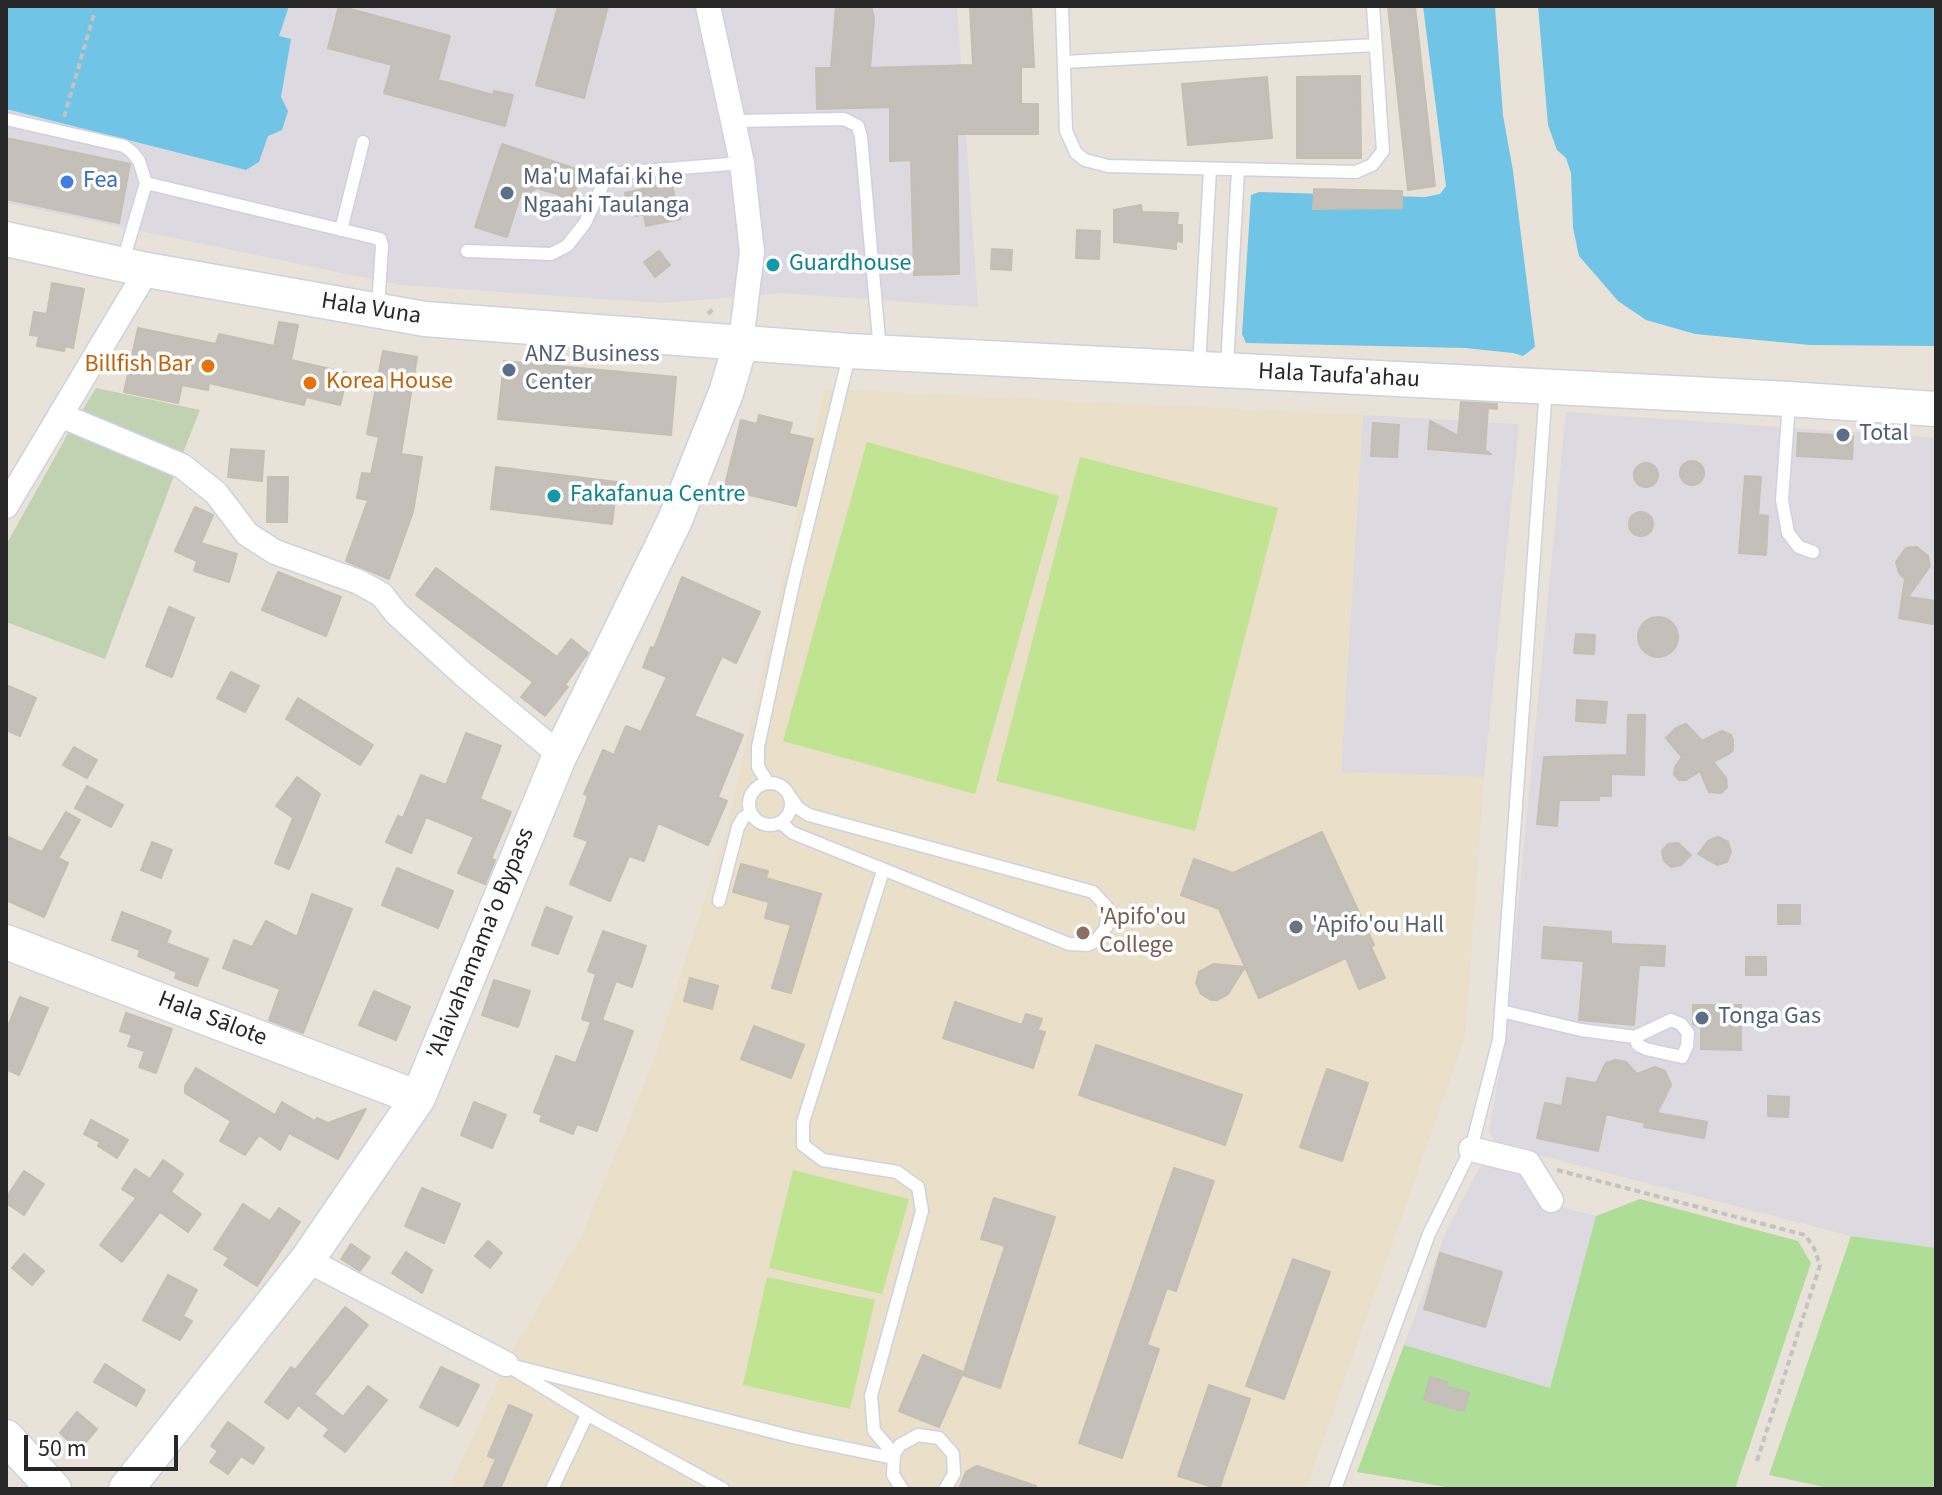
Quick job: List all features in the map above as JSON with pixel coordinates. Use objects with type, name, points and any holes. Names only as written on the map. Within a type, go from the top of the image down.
[{"type":"main road","name":"Hala Vuna","points":[[6,239],[135,267],[425,319],[741,342]]},
{"type":"main road","name":"Hala Taufa'ahau","points":[[741,342],[865,352],[1936,409]]},
{"type":"main road","name":"'Alaivahamama'o Bypass","points":[[126,1489],[307,1260],[418,1098],[560,755],[675,520],[726,393],[741,342]]},
{"type":"main road","name":"Hala Sālote","points":[[6,942],[418,1098]]},
{"type":"main road","points":[[6,1437],[54,1489]]},
{"type":"street","points":[[708,6],[742,163],[752,252],[741,342]]},
{"type":"street","points":[[6,506],[60,415],[135,267]]},
{"type":"street","points":[[60,415],[182,466],[216,493],[247,534],[275,552],[359,582],[382,595],[396,613],[464,675],[560,755]]},
{"type":"street","points":[[1471,1149],[1528,1163],[1551,1200]]},
{"type":"street","points":[[307,1260],[506,1364]]},
{"type":"lane","points":[[1062,6],[1066,131],[1076,153],[1085,160],[1108,166],[1356,172],[1372,165],[1383,151],[1373,6]]},
{"type":"lane","points":[[1064,62],[1375,45]]},
{"type":"lane","points":[[6,119],[124,146],[139,161],[146,183],[135,267]]},
{"type":"lane","points":[[733,121],[844,119],[858,126],[861,137],[865,352],[793,584],[758,747],[758,767],[768,783]]},
{"type":"lane","points":[[341,230],[363,142]]},
{"type":"lane","points":[[467,251],[551,254],[567,246],[585,223],[605,180],[619,173],[742,163]]},
{"type":"lane","points":[[1210,169],[1213,371]]},
{"type":"lane","points":[[1213,371],[1238,170]]},
{"type":"lane","points":[[146,183],[380,239],[377,312]]},
{"type":"lane","points":[[1335,1489],[1429,1234],[1471,1149],[1499,1040],[1546,388]]},
{"type":"lane","points":[[1789,399],[1782,500],[1788,533],[1799,547],[1813,552]]},
{"type":"lane","points":[[781,823],[793,833],[883,871],[1069,944],[1087,945],[1096,941],[1107,926],[1106,906],[1093,892],[809,815],[798,808],[791,798],[782,786],[768,783],[755,789],[751,794],[751,813],[760,823],[781,823],[791,812],[791,798]]},
{"type":"lane","points":[[719,901],[738,827],[743,818],[751,813]]},
{"type":"lane","points":[[883,871],[803,1122],[803,1145],[823,1160],[897,1172],[918,1187],[922,1211],[871,1396],[874,1431],[894,1456]]},
{"type":"lane","points":[[1501,1011],[1581,1030],[1635,1037]]},
{"type":"lane","points":[[506,1364],[797,1438],[894,1456]]},
{"type":"lane","points":[[506,1364],[587,1415],[723,1489]]},
{"type":"lane","points":[[552,1489],[587,1415]]},
{"type":"lane","points":[[902,1489],[893,1475],[894,1456],[900,1445],[918,1435],[939,1438],[947,1445],[955,1464],[954,1474],[945,1489]]},
{"type":"path","points":[[62,123],[94,14]]},
{"type":"path","points":[[1528,1163],[1644,1190],[1805,1235],[1820,1265],[1756,1464]]},
{"type":"shaded area","points":[[289,6],[957,6],[978,307],[782,293],[661,303],[400,285],[6,203],[6,109],[246,170],[259,162],[281,97],[290,40],[278,36]]},
{"type":"shaded area","name":"'Apifo'ou College","points":[[825,389],[1363,415],[1341,772],[1484,777],[1465,1037],[1306,1489],[449,1489],[511,1353],[582,1235],[653,1063],[727,829]]},
{"type":"shaded area","points":[[1566,412],[1936,438],[1936,1248],[1851,1236],[1496,1144],[1489,1132],[1505,1040]]},
{"type":"shaded area","points":[[1363,415],[1519,424],[1484,777],[1341,773]]},
{"type":"shaded area","points":[[1493,1164],[1523,1173],[1538,1201],[1596,1216],[1550,1388],[1404,1345],[1447,1229],[1480,1167]]},
{"type":"green space","points":[[96,388],[200,410],[181,458],[82,418],[82,411]]},
{"type":"green space","points":[[70,430],[175,473],[105,659],[6,622],[6,545]]},
{"type":"green space","points":[[867,442],[1059,496],[975,794],[783,741]]},
{"type":"green space","points":[[1080,457],[1278,508],[1195,831],[996,781]]},
{"type":"green space","points":[[793,1170],[909,1199],[882,1294],[769,1268]]},
{"type":"green space","points":[[1640,1199],[1798,1241],[1811,1263],[1736,1486],[1739,1489],[1458,1489],[1357,1472],[1404,1345],[1550,1388],[1596,1216]]},
{"type":"green space","points":[[1851,1236],[1936,1248],[1936,1489],[1833,1489],[1769,1475]]},
{"type":"green space","points":[[767,1277],[875,1300],[850,1409],[743,1385]]},
{"type":"water","points":[[6,6],[289,6],[279,36],[291,39],[281,97],[288,111],[282,130],[268,136],[259,162],[246,170],[6,109]]},
{"type":"water","points":[[1423,6],[1495,6],[1503,115],[1535,347],[1523,356],[1465,348],[1246,343],[1242,334],[1251,195],[1259,192],[1425,197],[1440,194],[1446,186]]},
{"type":"water","points":[[1538,6],[1936,6],[1936,346],[1810,345],[1695,334],[1646,320],[1618,301],[1579,256],[1573,228],[1571,173],[1566,158],[1557,150],[1548,125]]},
{"type":"building","points":[[339,6],[450,36],[438,80],[493,95],[494,91],[513,95],[505,126],[384,93],[392,65],[328,48]]},
{"type":"building","points":[[558,6],[608,6],[584,98],[536,85]]},
{"type":"building","points":[[836,6],[871,6],[874,18],[870,68],[973,65],[970,6],[1031,6],[1034,67],[1021,67],[1021,104],[1038,104],[1038,134],[957,134],[959,274],[914,275],[911,160],[890,161],[890,107],[817,109],[816,68],[831,68]]},
{"type":"building","points":[[1388,6],[1415,6],[1435,186],[1408,190]]},
{"type":"building","points":[[1360,76],[1361,158],[1297,158],[1297,77]]},
{"type":"building","points":[[1267,77],[1272,138],[1188,145],[1182,84]]},
{"type":"building","name":"Fea","points":[[6,138],[130,164],[119,223],[6,199]]},
{"type":"building","name":"Ma'u Mafai ki he Ngaahi Taulanga","points":[[502,144],[582,171],[572,199],[537,188],[519,199],[507,237],[475,227]]},
{"type":"building","points":[[671,182],[680,219],[646,226],[644,214],[636,216],[635,209],[628,210],[625,193]]},
{"type":"building","points":[[1314,189],[1402,191],[1402,208],[1313,209]]},
{"type":"building","points":[[1141,205],[1142,212],[1178,213],[1177,225],[1182,225],[1182,242],[1176,241],[1176,249],[1114,242],[1114,210]]},
{"type":"building","points":[[1077,230],[1100,231],[1099,259],[1076,258]]},
{"type":"building","points":[[992,249],[1012,250],[1011,270],[991,269]]},
{"type":"building","points":[[659,251],[670,265],[655,277],[644,262]]},
{"type":"building","points":[[52,283],[84,289],[73,348],[65,346],[64,351],[37,346],[39,336],[30,335],[34,312],[47,314]]},
{"type":"building","points":[[279,322],[298,325],[291,360],[348,373],[340,405],[306,397],[304,405],[209,383],[208,390],[182,385],[178,403],[124,392],[138,328],[216,344],[219,334],[274,346]]},
{"type":"building","points":[[383,351],[417,357],[401,454],[422,457],[413,512],[389,579],[346,561],[368,500],[357,498],[362,473],[371,474],[379,437],[367,434]]},
{"type":"building","points":[[504,361],[676,377],[671,435],[498,419]]},
{"type":"building","points":[[1461,402],[1497,404],[1497,409],[1488,408],[1485,450],[1491,454],[1428,449],[1430,421],[1458,436]]},
{"type":"building","points":[[759,415],[792,423],[789,434],[813,439],[796,506],[724,489],[741,420],[757,424]]},
{"type":"building","points":[[1373,423],[1399,425],[1397,457],[1371,456]]},
{"type":"building","points":[[1798,433],[1853,436],[1852,459],[1797,456]]},
{"type":"building","points":[[231,449],[264,451],[262,481],[228,477]]},
{"type":"building","points":[[1692,461],[1700,465],[1704,473],[1700,481],[1692,485],[1684,481],[1680,473],[1684,465]]},
{"type":"building","points":[[1646,463],[1657,470],[1658,475],[1651,486],[1646,487],[1635,480],[1634,475],[1641,464]]},
{"type":"building","name":"Fakafanua Centre","points":[[496,467],[617,482],[612,524],[491,509]]},
{"type":"building","points":[[1745,476],[1761,477],[1758,515],[1768,516],[1766,555],[1739,553]]},
{"type":"building","points":[[268,477],[288,477],[287,522],[267,522]]},
{"type":"building","points":[[195,507],[213,515],[201,543],[237,554],[229,582],[194,571],[197,561],[175,551]]},
{"type":"building","points":[[1641,512],[1652,519],[1653,524],[1646,535],[1641,536],[1630,529],[1629,524],[1636,513]]},
{"type":"building","points":[[1917,547],[1928,556],[1930,566],[1908,597],[1936,601],[1933,624],[1899,618],[1905,579],[1899,573],[1896,562],[1906,548]]},
{"type":"building","points":[[436,568],[557,657],[571,639],[588,653],[565,685],[568,687],[545,716],[521,697],[533,682],[416,595]]},
{"type":"building","points":[[278,572],[341,597],[326,636],[262,610]]},
{"type":"building","points":[[682,577],[760,612],[736,663],[722,656],[694,716],[743,735],[718,797],[727,801],[708,845],[658,823],[644,861],[629,856],[610,901],[570,884],[588,841],[574,836],[588,796],[584,794],[603,750],[614,755],[626,726],[641,732],[667,677],[643,667],[651,647],[654,648]]},
{"type":"building","points":[[169,607],[194,618],[172,677],[146,666]]},
{"type":"building","points":[[1658,617],[1672,623],[1678,637],[1672,651],[1658,657],[1644,651],[1638,637],[1644,623]]},
{"type":"building","points":[[1576,634],[1595,635],[1594,654],[1574,653]]},
{"type":"building","points":[[231,672],[259,686],[245,712],[217,698]]},
{"type":"building","points":[[6,685],[36,698],[20,736],[6,730]]},
{"type":"building","points":[[298,698],[373,745],[360,765],[286,719]]},
{"type":"building","points":[[1577,700],[1607,702],[1605,723],[1576,721]]},
{"type":"building","points":[[1628,715],[1645,715],[1644,775],[1611,774],[1611,796],[1599,796],[1599,800],[1559,800],[1557,826],[1537,824],[1544,757],[1627,755]]},
{"type":"building","points":[[1686,724],[1702,741],[1722,731],[1731,735],[1733,750],[1713,762],[1726,778],[1727,787],[1721,793],[1709,792],[1700,771],[1686,780],[1679,780],[1674,774],[1682,757],[1666,738],[1676,728]]},
{"type":"building","points":[[466,733],[501,746],[480,799],[511,812],[491,859],[495,860],[485,884],[458,873],[474,837],[426,817],[411,853],[386,842],[398,816],[403,818],[421,775],[446,785]]},
{"type":"building","points":[[74,747],[97,760],[87,778],[63,765]]},
{"type":"building","points":[[297,777],[320,794],[289,869],[275,863],[293,818],[276,806]]},
{"type":"building","points":[[87,786],[123,805],[111,827],[75,808]]},
{"type":"building","points":[[66,812],[80,820],[58,858],[68,863],[44,917],[6,900],[6,836],[42,852]]},
{"type":"building","name":"'Apifo'ou Hall","points":[[1322,832],[1374,945],[1371,947],[1385,978],[1359,989],[1346,958],[1259,998],[1219,909],[1181,895],[1194,859],[1233,873]]},
{"type":"building","points":[[1718,837],[1728,842],[1731,852],[1727,862],[1717,865],[1698,854],[1708,841]]},
{"type":"building","points":[[152,842],[172,850],[161,878],[141,870]]},
{"type":"building","points":[[1678,843],[1691,855],[1681,865],[1671,867],[1664,861],[1662,851],[1668,844]]},
{"type":"building","points":[[741,864],[768,871],[766,878],[821,894],[791,993],[772,988],[791,925],[765,918],[769,902],[733,892]]},
{"type":"building","points":[[397,868],[453,891],[438,928],[382,905]]},
{"type":"building","points":[[312,894],[352,909],[303,1033],[269,1020],[280,989],[223,968],[234,940],[252,947],[266,921],[297,937]]},
{"type":"building","points":[[1778,905],[1800,905],[1800,924],[1778,924]]},
{"type":"building","points":[[546,907],[572,917],[558,954],[532,945]]},
{"type":"building","points":[[122,912],[171,931],[166,943],[208,959],[197,986],[175,978],[177,972],[138,956],[140,950],[112,940]]},
{"type":"building","points":[[1544,927],[1611,932],[1611,944],[1665,946],[1664,966],[1639,965],[1634,1025],[1579,1020],[1584,961],[1542,958]]},
{"type":"building","points":[[603,931],[646,946],[632,987],[616,981],[602,1020],[633,1031],[597,1131],[577,1124],[573,1134],[540,1121],[542,1115],[534,1112],[556,1056],[576,1063],[591,1022],[582,1019],[596,974],[588,971]]},
{"type":"building","points":[[1746,957],[1766,957],[1766,975],[1746,975]]},
{"type":"building","points":[[1214,964],[1245,967],[1228,994],[1211,1000],[1201,994],[1196,983],[1199,972]]},
{"type":"building","points":[[690,978],[718,986],[712,1009],[684,1001]]},
{"type":"building","points":[[494,980],[530,991],[518,1027],[482,1015]]},
{"type":"building","points":[[374,991],[410,1007],[396,1040],[359,1025]]},
{"type":"building","points":[[20,997],[48,1008],[19,1075],[6,1069],[6,1031]]},
{"type":"building","points":[[955,1002],[1022,1025],[1026,1014],[1042,1019],[1038,1030],[1045,1032],[1033,1068],[943,1038]]},
{"type":"building","points":[[1693,1005],[1741,1005],[1741,1050],[1701,1049],[1701,1027],[1693,1024]]},
{"type":"building","points":[[126,1013],[172,1029],[156,1073],[139,1067],[145,1051],[128,1046],[132,1035],[120,1031]]},
{"type":"building","points":[[754,1026],[804,1045],[791,1078],[741,1059]]},
{"type":"building","points":[[1096,1045],[1242,1095],[1225,1145],[1079,1095]]},
{"type":"building","points":[[1616,1060],[1626,1062],[1637,1074],[1655,1067],[1665,1071],[1671,1085],[1657,1113],[1707,1122],[1704,1138],[1644,1127],[1645,1123],[1606,1114],[1598,1151],[1537,1138],[1545,1103],[1562,1106],[1567,1078],[1596,1083],[1606,1063]]},
{"type":"building","points":[[196,1068],[275,1115],[282,1102],[315,1121],[317,1118],[328,1123],[366,1109],[338,1159],[289,1133],[280,1150],[259,1135],[245,1155],[220,1141],[231,1121],[185,1093],[185,1086]]},
{"type":"building","points":[[1327,1069],[1368,1083],[1342,1161],[1300,1147]]},
{"type":"building","points":[[1768,1096],[1789,1097],[1788,1117],[1768,1116]]},
{"type":"building","points":[[474,1102],[506,1115],[492,1148],[461,1135]]},
{"type":"building","points":[[91,1120],[128,1140],[117,1158],[98,1146],[100,1142],[84,1134]]},
{"type":"building","points":[[163,1160],[183,1174],[171,1192],[201,1214],[188,1232],[160,1212],[122,1262],[100,1245],[136,1198],[122,1189],[135,1169],[150,1179]]},
{"type":"building","points":[[1174,1168],[1214,1181],[1176,1291],[1167,1288],[1147,1345],[1159,1349],[1122,1458],[1079,1443]]},
{"type":"building","points":[[24,1171],[44,1184],[24,1215],[6,1203],[6,1198]]},
{"type":"building","points":[[422,1188],[460,1204],[444,1243],[405,1226]]},
{"type":"building","points":[[994,1198],[1055,1217],[1000,1388],[963,1375],[1005,1246],[981,1239]]},
{"type":"building","points":[[243,1204],[270,1221],[279,1208],[300,1222],[257,1286],[224,1265],[229,1258],[214,1249]]},
{"type":"building","points":[[488,1241],[502,1253],[490,1268],[475,1256]]},
{"type":"building","points":[[351,1244],[370,1257],[360,1271],[341,1259]]},
{"type":"building","points":[[406,1252],[432,1270],[422,1293],[392,1273]]},
{"type":"building","points":[[1440,1253],[1502,1272],[1485,1327],[1424,1309]]},
{"type":"building","points":[[24,1254],[44,1271],[32,1285],[12,1268]]},
{"type":"building","points":[[1293,1259],[1330,1272],[1284,1399],[1246,1386]]},
{"type":"building","points":[[168,1275],[197,1290],[183,1316],[192,1321],[180,1340],[143,1320]]},
{"type":"building","points":[[345,1307],[368,1325],[314,1394],[343,1417],[368,1386],[387,1400],[345,1452],[324,1436],[329,1429],[298,1405],[288,1419],[265,1402],[291,1367],[295,1370]]},
{"type":"building","points":[[923,1355],[963,1372],[939,1427],[899,1411]]},
{"type":"building","points":[[105,1364],[145,1390],[136,1406],[94,1382]]},
{"type":"building","points":[[441,1367],[479,1385],[458,1426],[420,1407]]},
{"type":"building","points":[[1430,1377],[1469,1393],[1464,1411],[1424,1400]]},
{"type":"building","points":[[1209,1385],[1250,1399],[1219,1489],[1178,1476]]},
{"type":"building","points":[[509,1405],[532,1415],[500,1489],[483,1489],[496,1459],[488,1456]]},
{"type":"building","points":[[77,1412],[97,1429],[79,1450],[60,1433]]},
{"type":"building","points":[[228,1422],[264,1448],[253,1464],[241,1456],[228,1474],[210,1462],[218,1451],[211,1446]]},
{"type":"building","points":[[977,1466],[1036,1486],[1035,1489],[959,1489],[966,1472]]},
{"type":"place","name":"Fea","points":[[67,182]]},
{"type":"place","name":"Ma'u Mafai ki he Ngaahi Taulanga","points":[[507,193]]},
{"type":"place","name":"Guardhouse","points":[[773,265]]},
{"type":"place","name":"Billfish Bar","points":[[208,366]]},
{"type":"place","name":"ANZ Business Center","points":[[509,370]]},
{"type":"place","name":"Korea House","points":[[310,383]]},
{"type":"place","name":"Total","points":[[1843,435]]},
{"type":"place","name":"Fakafanua Centre","points":[[554,496]]},
{"type":"place","name":"'Apifo'ou Hall","points":[[1296,927]]},
{"type":"place","name":"'Apifo'ou College","points":[[1083,933]]},
{"type":"place","name":"Tonga Gas","points":[[1702,1018]]}]
